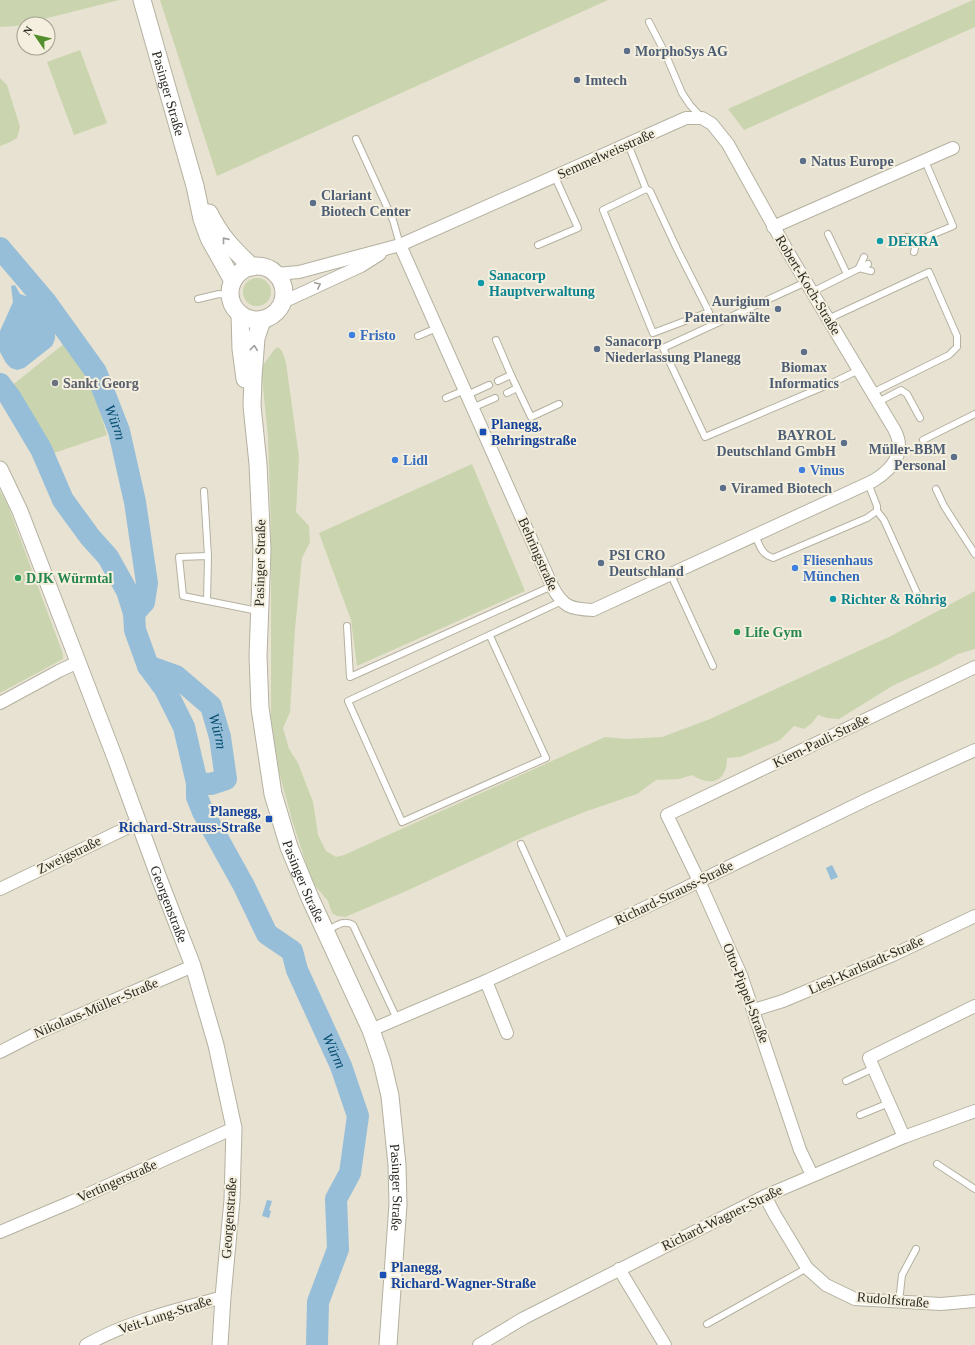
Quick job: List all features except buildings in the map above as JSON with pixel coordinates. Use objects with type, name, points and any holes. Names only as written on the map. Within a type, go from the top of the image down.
[{"type":"main road","name":"Pasinger Straße","points":[[142,0],[195,186],[202,219],[209,238],[228,269],[232,289]]},
{"type":"main road","name":"Pasinger Straße","points":[[195,186],[216,228],[225,241],[252,267]]},
{"type":"main road","points":[[260,266],[267,268],[276,274],[282,282],[284,289],[283,302],[275,314],[262,320],[254,320],[246,318],[240,314],[232,303],[232,289],[241,272],[252,267],[260,266]]},
{"type":"main road","name":"Pasinger Straße","points":[[240,314],[241,349],[244,375],[252,406]]},
{"type":"main road","name":"Pasinger Straße","points":[[262,320],[254,348],[252,406],[258,464],[262,550],[258,656],[260,708],[274,794],[289,847],[371,1030],[382,1062],[390,1096],[397,1165],[398,1204],[388,1345]]},
{"type":"street","name":"Semmelweisstraße","points":[[283,302],[360,266],[395,246],[555,177],[686,118],[702,118]]},
{"type":"street","points":[[702,118],[712,124],[728,144],[773,227]]},
{"type":"street","name":"Robert-Koch-Straße","points":[[898,453],[899,444],[897,434],[773,227],[817,211],[953,148]]},
{"type":"street","name":"Semmelweisstraße","points":[[276,274],[299,272],[395,246]]},
{"type":"street","name":"Behringstraße","points":[[395,246],[437,328],[552,586],[558,598],[575,609],[593,610],[868,483],[886,474],[896,460],[898,453]]},
{"type":"street","name":"Georgenstraße","points":[[3,477],[20,511],[139,822],[193,966],[216,1045],[234,1128],[232,1200],[220,1345]]},
{"type":"street","points":[[0,703],[78,662]]},
{"type":"street","name":"Kiem-Pauli-Straße","points":[[667,815],[975,666]]},
{"type":"street","name":"Richard-Strauss-Straße","points":[[371,1030],[486,981],[566,944],[870,798],[975,750]]},
{"type":"street","name":"Otto-Pippel-Straße","points":[[667,815],[742,975],[800,1150],[812,1175]]},
{"type":"street","name":"Zweigstraße","points":[[0,889],[139,822]]},
{"type":"street","name":"Liesl-Karlstadt-Straße","points":[[754,1010],[784,1001],[879,961],[975,916]]},
{"type":"street","name":"Nikolaus-Müller-Straße","points":[[0,1052],[40,1032],[193,966]]},
{"type":"street","points":[[486,981],[507,1033]]},
{"type":"street","points":[[904,1137],[869,1058],[975,1006]]},
{"type":"street","name":"Richard-Wagner-Straße","points":[[479,1345],[524,1318],[765,1196],[904,1137],[975,1111]]},
{"type":"street","name":"Vertingerstraße","points":[[0,1232],[71,1202],[234,1128]]},
{"type":"street","name":"Rudolfstraße","points":[[765,1196],[807,1268],[826,1285],[855,1299],[941,1304],[975,1301]]},
{"type":"street","points":[[619,1269],[665,1345]]},
{"type":"street","name":"Veit-Lung-Straße","points":[[86,1345],[101,1337],[155,1316],[223,1297]]},
{"type":"lane","points":[[649,22],[665,52],[682,93],[690,105],[702,118]]},
{"type":"lane","points":[[356,139],[393,220],[395,246]]},
{"type":"lane","points":[[628,144],[646,189],[650,192],[709,312],[653,333],[603,210],[646,189]]},
{"type":"lane","points":[[910,244],[954,226],[924,161]]},
{"type":"lane","points":[[538,245],[578,228],[555,177]]},
{"type":"lane","points":[[828,234],[847,274]]},
{"type":"lane","points":[[907,238],[917,241]]},
{"type":"lane","points":[[914,252],[917,241]]},
{"type":"lane","points":[[860,268],[864,257]]},
{"type":"lane","points":[[859,370],[832,384],[705,437],[663,348],[809,287],[847,274],[868,264]]},
{"type":"lane","points":[[860,268],[871,271]]},
{"type":"lane","points":[[828,319],[929,272],[957,336],[957,347],[949,355],[875,398]]},
{"type":"lane","points":[[198,299],[232,289]]},
{"type":"lane","points":[[418,336],[437,328]]},
{"type":"lane","points":[[496,340],[531,417],[559,404]]},
{"type":"lane","points":[[498,381],[511,375]]},
{"type":"lane","points":[[446,398],[489,385]]},
{"type":"lane","points":[[507,392],[517,388]]},
{"type":"lane","points":[[875,398],[901,390],[907,394],[920,418]]},
{"type":"lane","points":[[472,408],[495,398]]},
{"type":"lane","points":[[923,440],[975,414]]},
{"type":"lane","points":[[868,483],[877,511],[884,520],[921,602]]},
{"type":"lane","points":[[936,489],[944,506],[975,554]]},
{"type":"lane","points":[[204,490],[208,556],[207,601]]},
{"type":"lane","points":[[755,536],[766,556],[773,558],[867,518],[877,511]]},
{"type":"lane","points":[[208,556],[179,557],[183,596],[260,612]]},
{"type":"lane","points":[[670,575],[713,666]]},
{"type":"lane","points":[[347,626],[350,677],[552,586]]},
{"type":"lane","points":[[490,636],[546,758],[402,822],[348,701],[490,636],[562,601]]},
{"type":"lane","points":[[521,844],[566,944]]},
{"type":"lane","points":[[326,931],[344,922],[348,922],[353,925],[396,1019]]},
{"type":"lane","points":[[846,1081],[874,1068]]},
{"type":"lane","points":[[860,1115],[889,1102]]},
{"type":"lane","points":[[937,1164],[975,1190]]},
{"type":"lane","points":[[899,1302],[902,1275],[916,1250]]},
{"type":"lane","points":[[706,1324],[807,1268]]},
{"type":"green space","points":[[0,0],[119,0],[56,16],[16,16],[16,26],[0,27]]},
{"type":"green space","points":[[160,0],[608,0],[217,176]]},
{"type":"green space","points":[[975,0],[975,27],[744,130],[728,109]]},
{"type":"green space","points":[[80,50],[107,123],[74,135],[47,62]]},
{"type":"green space","points":[[0,78],[7,85],[20,127],[17,138],[0,146]]},
{"type":"green space","points":[[257,278],[263,279],[267,282],[270,286],[270,298],[267,302],[263,305],[257,306],[251,305],[247,302],[244,298],[243,292],[244,286],[247,282],[251,279]]},
{"type":"green space","points":[[65,343],[89,375],[107,435],[54,453],[10,387]]},
{"type":"green space","points":[[278,347],[282,351],[286,363],[299,457],[296,512],[309,526],[310,542],[302,558],[295,629],[290,712],[283,728],[289,749],[298,763],[313,802],[318,835],[326,851],[336,857],[344,855],[605,737],[626,739],[662,737],[710,719],[891,636],[975,591],[975,649],[958,654],[894,685],[839,719],[827,718],[818,715],[812,723],[804,729],[794,726],[780,740],[740,757],[727,758],[724,772],[717,780],[705,781],[692,775],[679,779],[656,780],[637,794],[587,811],[532,833],[404,892],[345,917],[337,916],[332,913],[328,901],[312,882],[292,820],[279,772],[271,718],[271,530],[268,437],[261,368],[274,350]]},
{"type":"green space","points":[[472,464],[525,591],[357,666],[351,620],[319,533]]},
{"type":"green space","name":"DJK Würmtal","points":[[0,491],[7,503],[63,654],[63,659],[0,693]]},
{"type":"water","points":[[15,285],[20,294],[32,300],[55,332],[55,339],[52,346],[24,368],[17,370],[11,368],[6,363],[0,352],[0,331],[13,302],[11,286]]},
{"type":"water","points":[[832,865],[838,877],[831,880],[826,868]]},
{"type":"water","points":[[267,1200],[272,1201],[269,1210],[271,1211],[269,1218],[262,1216]]},
{"type":"waterway","name":"Würm","points":[[0,248],[45,301],[96,372],[119,431],[135,502],[147,583],[144,602],[134,613]]},
{"type":"waterway","name":"Würm","points":[[0,384],[10,397],[41,449],[63,500],[90,537],[108,557],[127,591],[134,613],[135,630],[148,666],[165,689],[184,727],[197,783],[197,797],[203,812],[244,886],[267,934],[292,951],[297,970],[341,1066],[358,1116],[350,1173],[336,1199],[338,1249],[318,1302],[317,1345]]},
{"type":"waterway","name":"Würm","points":[[148,666],[176,676],[211,706],[220,737],[226,779],[211,784],[197,783]]},
{"type":"place","name":"MorphoSys AG","points":[[627,51]]},
{"type":"place","name":"Imtech","points":[[577,80]]},
{"type":"place","name":"Natus Europe","points":[[803,161]]},
{"type":"place","name":"Clariant Biotech Center","points":[[313,203]]},
{"type":"place","name":"DEKRA","points":[[880,241]]},
{"type":"place","name":"Sanacorp Hauptverwaltung","points":[[481,283]]},
{"type":"place","name":"Aurigium Patentanwälte","points":[[778,309]]},
{"type":"place","name":"Fristo","points":[[352,335]]},
{"type":"place","name":"Sanacorp Niederlassung Planegg","points":[[597,349]]},
{"type":"place","name":"Biomax Informatics","points":[[804,352]]},
{"type":"place","name":"Sankt Georg","points":[[55,383]]},
{"type":"place","name":"Planegg, Behringstraße","points":[[483,432]]},
{"type":"place","name":"BAYROL Deutschland GmbH","points":[[844,443]]},
{"type":"place","name":"Müller-BBM Personal","points":[[954,457]]},
{"type":"place","name":"Lidl","points":[[395,460]]},
{"type":"place","name":"Vinus","points":[[802,470]]},
{"type":"place","name":"Viramed Biotech","points":[[723,488]]},
{"type":"place","name":"PSI CRO Deutschland","points":[[601,563]]},
{"type":"place","name":"Fliesenhaus München","points":[[795,568]]},
{"type":"place","name":"DJK Würmtal","points":[[18,578]]},
{"type":"place","name":"Richter & Röhrig","points":[[833,599]]},
{"type":"place","name":"Life Gym","points":[[737,632]]},
{"type":"place","name":"Planegg, Richard-Strauss-Straße","points":[[269,819]]},
{"type":"place","name":"Planegg, Richard-Wagner-Straße","points":[[383,1275]]}]
